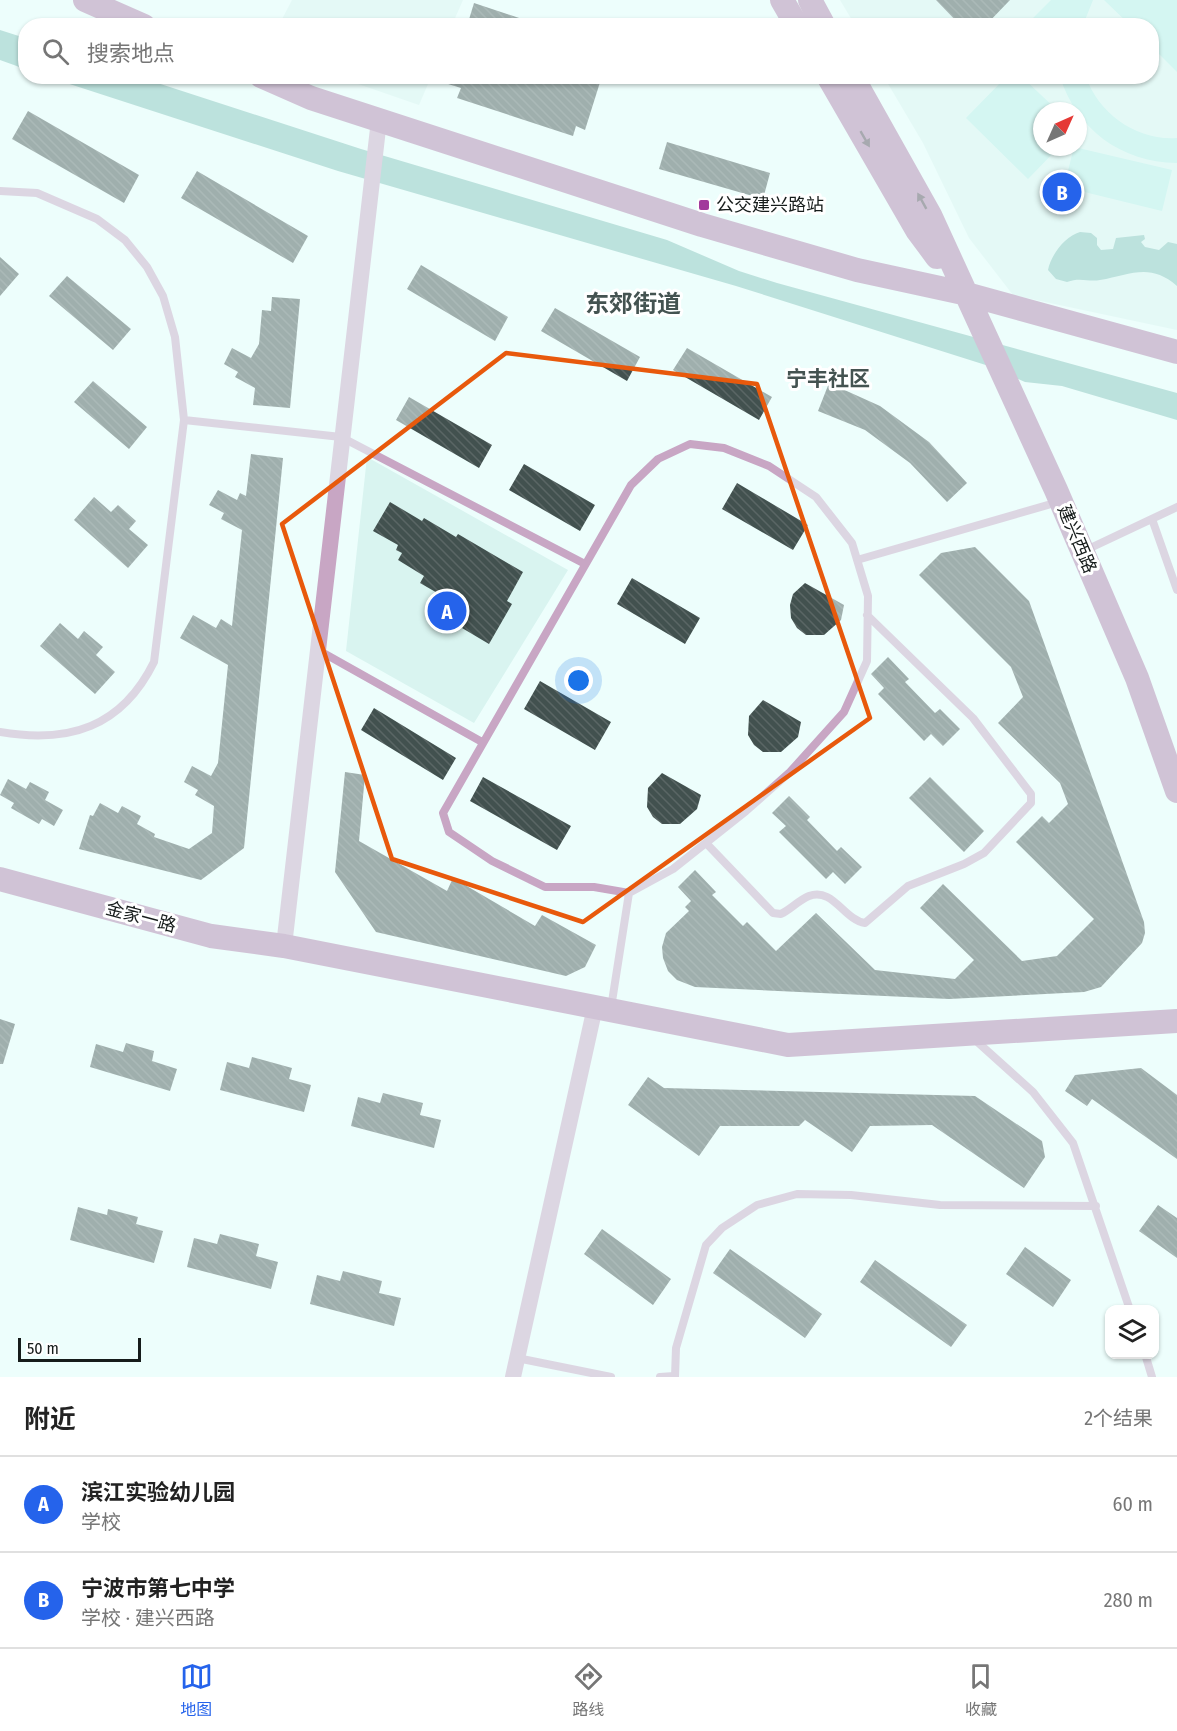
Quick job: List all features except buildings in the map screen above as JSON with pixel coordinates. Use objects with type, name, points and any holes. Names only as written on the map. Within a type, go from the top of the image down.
[{"type":"street","points":[[85,0],[126,18]]},
{"type":"street","points":[[782,0],[792,18]]},
{"type":"street","points":[[810,0],[820,18]]},
{"type":"street","points":[[279,84],[379,125],[713,228],[968,302],[1069,324],[1177,352]]},
{"type":"street","name":"建兴西路","points":[[833,84],[917,230],[968,302]]},
{"type":"street","name":"建兴西路","points":[[856,84],[930,215],[1010,390],[1137,678],[1177,792]]},
{"type":"street","points":[[284,946],[368,201],[379,125]]},
{"type":"street","name":"金家一路","points":[[0,879],[211,936],[284,946],[788,1044],[1177,1021]]},
{"type":"street","points":[[513,1377],[603,1009]]},
{"type":"lane","points":[[0,191],[37,193],[97,219],[125,240],[140,258],[163,296],[175,337],[184,420],[154,662],[143,683],[127,703],[103,722],[72,733],[23,736],[0,732]]},
{"type":"lane","points":[[184,420],[341,437],[585,564]]},
{"type":"lane","points":[[690,444],[724,448],[769,466],[816,497],[852,543],[857,560],[868,596],[867,661],[844,712],[790,772],[673,869],[629,893],[594,887],[545,887],[492,861],[449,832],[443,813],[482,742],[631,485],[658,459],[690,444]]},
{"type":"lane","points":[[857,560],[1060,501]]},
{"type":"lane","points":[[1082,552],[1177,507]]},
{"type":"lane","points":[[1152,519],[1177,590]]},
{"type":"lane","points":[[706,843],[772,913],[781,914],[807,897],[827,896],[858,922],[865,923],[908,886],[964,864],[984,853],[1031,803],[1031,794],[973,718],[867,615]]},
{"type":"lane","points":[[317,650],[482,742]]},
{"type":"lane","points":[[603,1009],[629,893]]},
{"type":"lane","points":[[969,1034],[1033,1092],[1073,1143],[1128,1305]]},
{"type":"lane","points":[[660,1377],[675,1377],[676,1348],[706,1245],[722,1228],[757,1205],[796,1194],[807,1194],[851,1195],[940,1205],[1096,1206]]},
{"type":"lane","points":[[517,1358],[611,1377]]},
{"type":"lane","points":[[1147,1359],[1152,1377]]},
{"type":"highlighted area","points":[[506,353],[757,384],[870,718],[583,922],[392,859],[282,524]]},
{"type":"shaded area","points":[[292,0],[463,0],[455,18],[283,18]]},
{"type":"shaded area","points":[[840,0],[1177,0],[1177,330],[1013,295],[969,238],[923,143],[888,84],[1159,84],[1159,18],[851,18]]},
{"type":"shaded area","points":[[1051,0],[1093,0],[1086,18],[1033,18]]},
{"type":"shaded area","points":[[1104,0],[1177,0],[1177,72],[1159,54],[1159,18],[1123,18]]},
{"type":"shaded area","points":[[0,30],[18,36],[18,66],[0,60]]},
{"type":"shaded area","points":[[70,84],[161,84],[361,149],[667,240],[739,271],[777,283],[1177,393],[1177,420],[1062,386],[1025,382],[992,367],[736,286],[338,171]]},
{"type":"shaded area","points":[[358,84],[428,84],[419,105]]},
{"type":"shaded area","points":[[999,84],[1029,84],[1048,102],[1033,102],[1033,156],[1050,156],[1028,179],[966,118]]},
{"type":"shaded area","points":[[1063,84],[1089,84],[1100,103],[1121,122],[1134,130],[1162,138],[1177,138],[1177,163],[1156,161],[1119,149],[1087,124],[1087,102],[1071,102]]},
{"type":"shaded area","points":[[1087,150],[1172,170],[1162,211],[1064,187],[1072,156],[1087,156]]},
{"type":"shaded area","points":[[1080,232],[1091,233],[1097,238],[1097,245],[1101,250],[1113,249],[1116,238],[1144,235],[1145,239],[1141,242],[1145,247],[1159,250],[1168,242],[1177,244],[1177,286],[1158,274],[1149,272],[1130,273],[1096,280],[1067,282],[1056,279],[1048,270],[1052,258],[1064,242]]},
{"type":"shaded area","points":[[367,457],[568,570],[474,723],[346,651]]},
{"type":"place","name":"宁波市第七中学","points":[[1062,192]]},
{"type":"place","name":"公交建兴路站","points":[[704,205]]},
{"type":"place","name":"滨江实验幼儿园","points":[[447,611]]},
{"type":"district","name":"东郊街道","points":[[633,304]]},
{"type":"district","name":"宁丰社区","points":[[828,379]]}]
